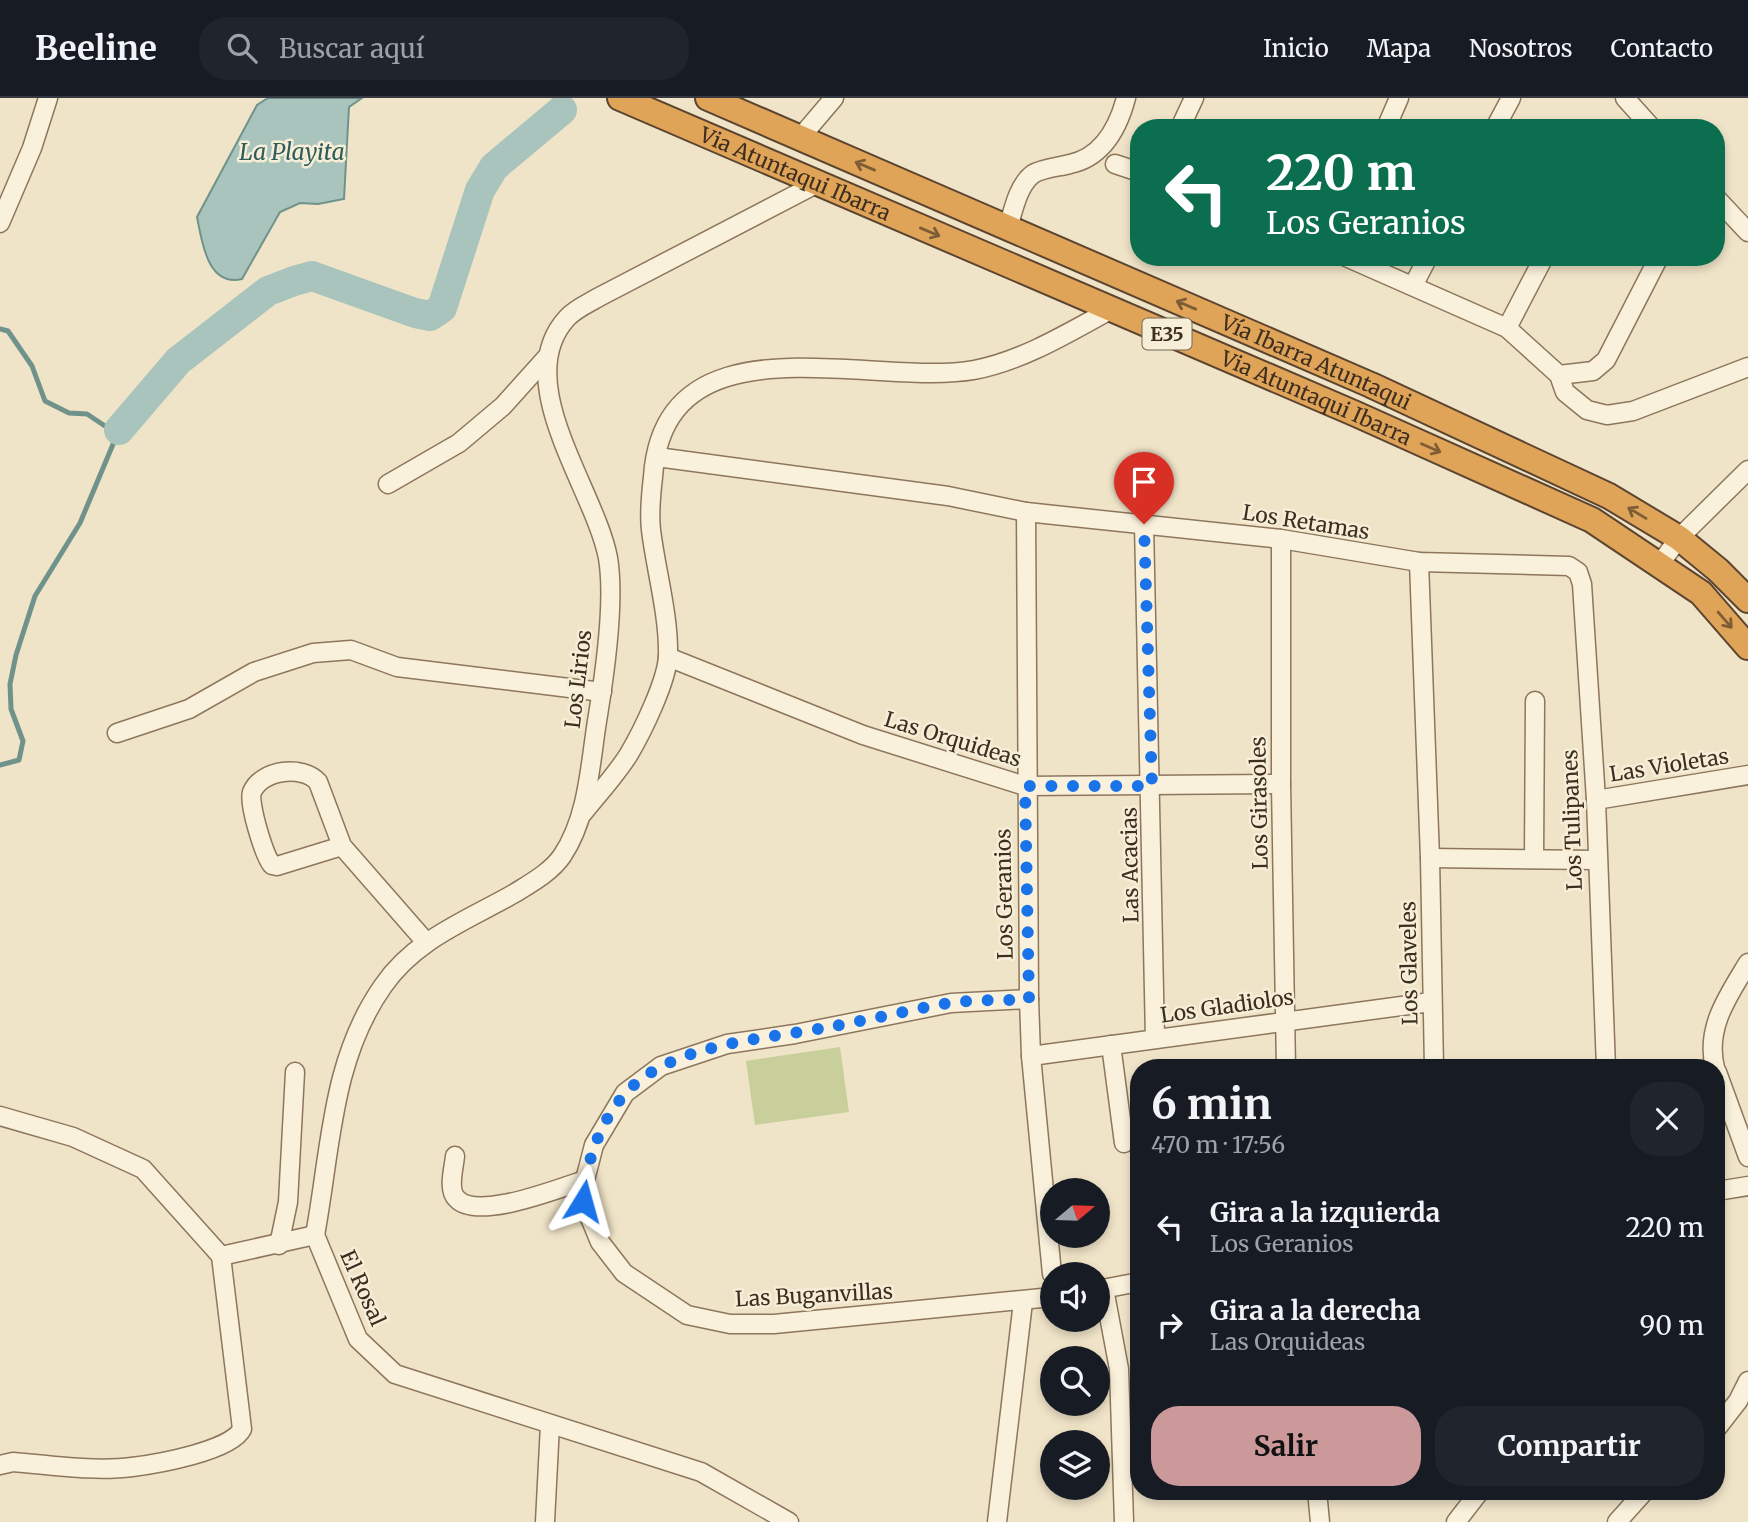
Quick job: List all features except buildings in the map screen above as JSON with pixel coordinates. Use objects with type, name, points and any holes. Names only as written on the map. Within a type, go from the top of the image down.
[{"type":"highway","name":"Via Atuntaqui Ibarra","points":[[620,98],[1356,414],[1592,520],[1701,593],[1748,648]]},
{"type":"highway","name":"Vía Ibarra Atuntaqui","points":[[708,98],[1371,385],[1609,496],[1679,538],[1718,570],[1748,600]]},
{"type":"street","points":[[0,223],[32,148],[48,98]]},
{"type":"street","points":[[800,138],[834,98]]},
{"type":"street","points":[[1008,228],[1022,187],[1033,174],[1080,162],[1104,146],[1122,115],[1126,98]]},
{"type":"street","points":[[1184,119],[1194,98]]},
{"type":"street","points":[[1390,119],[1399,98]]},
{"type":"street","points":[[1500,119],[1511,98]]},
{"type":"street","points":[[1625,98],[1644,119]]},
{"type":"street","points":[[1115,163],[1130,169]]},
{"type":"street","name":"Los Lirios","points":[[316,1235],[330,1127],[343,1068],[364,1015],[384,982],[425,941],[534,881],[561,858],[581,816],[607,652],[608,561],[593,506],[564,443],[546,382],[547,357],[555,334],[568,316],[818,183]]},
{"type":"street","points":[[1725,208],[1748,232]]},
{"type":"street","points":[[1367,266],[1507,328],[1559,375],[1565,393],[1575,402],[1607,415],[1633,411],[1748,367]]},
{"type":"street","points":[[1413,286],[1423,266]]},
{"type":"street","points":[[1507,328],[1539,266]]},
{"type":"street","points":[[1559,375],[1593,371],[1606,360],[1655,266]]},
{"type":"street","points":[[581,816],[629,755],[661,683],[668,657],[651,526],[656,457],[663,433],[686,397],[738,372],[780,367],[896,374],[975,370],[1041,347],[1110,310]]},
{"type":"street","points":[[388,484],[459,443],[502,406],[547,357]]},
{"type":"street","name":"Los Retamas","points":[[656,457],[948,496],[1026,512],[1281,538],[1419,562],[1569,566],[1578,572]]},
{"type":"street","points":[[1659,565],[1679,538],[1748,470]]},
{"type":"street","name":"Los Geranios","points":[[1026,512],[1025,786],[1029,999],[1031,1056],[1051,1262]]},
{"type":"street","name":"Las Acacias","points":[[1144,524],[1152,786],[1154,1039]]},
{"type":"street","name":"Los Girasoles","points":[[1281,538],[1281,784],[1286,1059]]},
{"type":"street","name":"Los Glaveles","points":[[1419,562],[1430,858],[1430,1002],[1433,1059]]},
{"type":"street","name":"Los Tulipanes","points":[[1578,572],[1582,584],[1597,800],[1596,860],[1605,1059]]},
{"type":"street","points":[[117,733],[189,709],[254,672],[313,653],[351,650],[397,667],[602,692]]},
{"type":"street","name":"Las Orquideas","points":[[668,657],[863,735],[1025,786],[1281,784]]},
{"type":"street","points":[[1534,859],[1532,796],[1535,701]]},
{"type":"street","points":[[342,845],[277,866],[272,865],[260,838],[251,796],[255,786],[281,773],[296,771],[311,774],[318,782],[342,845],[425,941]]},
{"type":"street","name":"Las Violetas","points":[[1597,800],[1748,775]]},
{"type":"street","points":[[1430,858],[1596,860]]},
{"type":"street","points":[[1715,1059],[1712,1034],[1727,997],[1748,963]]},
{"type":"street","name":"Las Buganvillas","points":[[1029,999],[951,1003],[807,1032],[727,1044],[661,1066],[625,1093],[594,1145],[583,1201],[600,1241],[624,1273],[687,1315],[730,1324],[774,1324],[1040,1299]]},
{"type":"street","name":"Los Gladiolos","points":[[1031,1056],[1430,1002]]},
{"type":"street","points":[[1111,1045],[1124,1143]]},
{"type":"street","points":[[279,1245],[288,1202],[295,1072]]},
{"type":"street","points":[[1725,1094],[1748,1157]]},
{"type":"street","points":[[0,1116],[73,1137],[143,1169],[221,1256],[242,1429],[238,1436],[227,1444],[131,1467],[13,1462],[0,1465]]},
{"type":"street","points":[[455,1156],[452,1191],[457,1199],[465,1204],[491,1207],[585,1180]]},
{"type":"street","points":[[1725,1190],[1748,1186]]},
{"type":"street","name":"El Rosal","points":[[221,1256],[316,1235],[358,1339],[375,1358],[395,1374],[701,1472],[789,1522]]},
{"type":"street","points":[[1110,1288],[1130,1284]]},
{"type":"street","points":[[997,1522],[1023,1302]]},
{"type":"street","points":[[1109,1332],[1118,1370],[1124,1522]]},
{"type":"street","points":[[1725,1418],[1738,1401],[1748,1381]]},
{"type":"street","points":[[545,1522],[550,1425]]},
{"type":"street","points":[[1318,1500],[1320,1522]]},
{"type":"street","points":[[1458,1500],[1458,1519]]},
{"type":"street","points":[[1458,1519],[1473,1500]]},
{"type":"street","points":[[1617,1522],[1637,1500]]},
{"type":"green space","points":[[840,1047],[849,1112],[755,1125],[746,1061]]},
{"type":"water","name":"La Playita","points":[[268,98],[362,98],[349,107],[344,199],[318,204],[300,203],[280,212],[242,279],[230,280],[221,276],[208,260],[197,217],[257,105]]},
{"type":"waterway","points":[[119,430],[178,361],[268,291],[294,281],[312,276],[430,316],[442,308],[480,190],[494,167],[562,110]]},
{"type":"waterway","points":[[0,329],[8,331],[32,366],[45,401],[69,413],[87,414],[105,426],[119,430],[80,523],[35,596],[16,655],[10,684],[11,709],[23,741],[19,760],[0,765]]},
{"type":"route","points":[[583,1201],[594,1145],[625,1093],[661,1066],[727,1044],[795,1034],[951,1003],[1029,999],[1025,786],[1152,786],[1144,524]]}]
